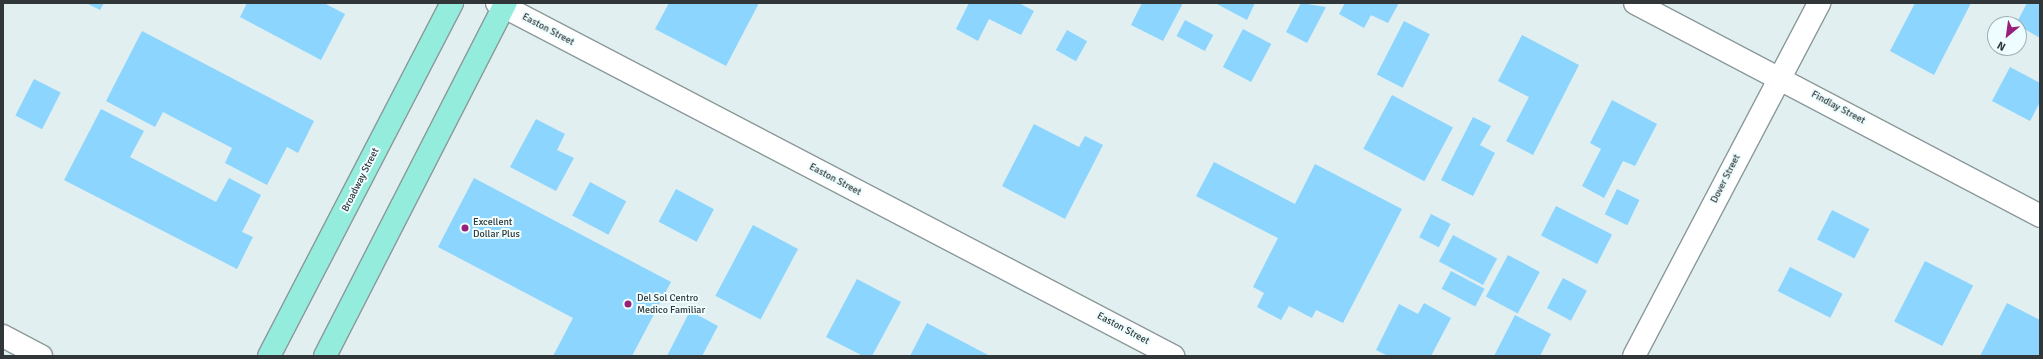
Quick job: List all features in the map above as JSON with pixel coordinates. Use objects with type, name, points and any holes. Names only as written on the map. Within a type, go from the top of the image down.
[{"type":"main road","name":"Broadway Street","points":[[269,356],[452,3]]},
{"type":"main road","points":[[325,356],[503,4]]},
{"type":"street","name":"Findlay Street","points":[[1635,3],[1779,77],[2040,216]]},
{"type":"street","name":"Dover Street","points":[[1634,356],[1819,3]]},
{"type":"street","name":"Easton Street","points":[[503,4],[1173,356]]},
{"type":"street","points":[[3,336],[41,356]]},
{"type":"building","points":[[86,3],[104,3],[100,10]]},
{"type":"building","points":[[247,3],[324,3],[345,14],[321,60],[240,17]]},
{"type":"building","points":[[669,3],[759,3],[726,66],[655,29]]},
{"type":"building","points":[[969,3],[1019,3],[1034,11],[1021,35],[989,19],[978,41],[956,29]]},
{"type":"building","points":[[1142,3],[1183,3],[1163,41],[1131,25]]},
{"type":"building","points":[[1215,3],[1255,3],[1247,20]]},
{"type":"building","points":[[1301,3],[1326,7],[1307,43],[1286,32]]},
{"type":"building","points":[[1345,3],[1399,3],[1388,23],[1371,15],[1364,28],[1339,14]]},
{"type":"building","points":[[1915,3],[1971,3],[1934,75],[1890,51]]},
{"type":"building","points":[[2027,3],[2040,3],[2040,38],[2027,30],[2027,16],[2020,16]]},
{"type":"building","points":[[1185,20],[1213,35],[1205,51],[1177,36]]},
{"type":"building","points":[[1404,21],[1430,34],[1403,88],[1377,74]]},
{"type":"building","points":[[1243,29],[1271,44],[1251,82],[1223,67]]},
{"type":"building","points":[[1067,30],[1087,41],[1076,61],[1056,50]]},
{"type":"building","points":[[142,31],[314,121],[298,153],[287,147],[267,185],[225,163],[232,148],[163,112],[155,127],[106,101]]},
{"type":"building","points":[[1522,35],[1579,65],[1533,155],[1506,141],[1529,97],[1498,81]]},
{"type":"building","points":[[2010,67],[2040,83],[2040,102],[2030,121],[1992,101]]},
{"type":"building","points":[[34,79],[61,93],[42,129],[15,116]]},
{"type":"building","points":[[1392,95],[1453,127],[1424,181],[1363,149]]},
{"type":"building","points":[[1612,100],[1657,124],[1635,166],[1623,161],[1604,198],[1582,186],[1601,149],[1590,143]]},
{"type":"building","points":[[101,109],[144,131],[130,157],[216,202],[229,178],[261,195],[242,232],[253,237],[237,269],[64,180]]},
{"type":"building","points":[[1473,117],[1491,126],[1480,145],[1495,153],[1473,196],[1441,180]]},
{"type":"building","points":[[536,119],[565,134],[557,150],[574,158],[556,191],[510,167]]},
{"type":"building","points":[[1034,124],[1079,147],[1085,136],[1103,145],[1065,219],[1002,186]]},
{"type":"building","points":[[1214,162],[1295,204],[1315,164],[1402,209],[1343,323],[1316,310],[1312,318],[1289,306],[1281,320],[1257,307],[1264,293],[1253,287],[1278,238],[1196,196]]},
{"type":"building","points":[[474,178],[671,282],[632,356],[553,356],[573,318],[438,247]]},
{"type":"building","points":[[590,182],[626,201],[608,235],[572,216]]},
{"type":"building","points":[[676,189],[714,209],[697,242],[659,222]]},
{"type":"building","points":[[1617,189],[1639,200],[1627,225],[1605,214]]},
{"type":"building","points":[[1556,206],[1612,235],[1597,264],[1541,235]]},
{"type":"building","points":[[1832,210],[1869,229],[1854,258],[1817,239]]},
{"type":"building","points":[[1431,214],[1451,224],[1439,247],[1419,237]]},
{"type":"building","points":[[753,225],[798,249],[760,320],[715,296]]},
{"type":"building","points":[[1453,235],[1497,258],[1483,285],[1439,261]]},
{"type":"building","points":[[1508,255],[1540,272],[1518,313],[1486,296]]},
{"type":"building","points":[[1925,261],[1973,286],[1942,346],[1894,322]]},
{"type":"building","points":[[1790,267],[1843,294],[1830,318],[1778,291]]},
{"type":"building","points":[[1451,271],[1485,289],[1475,306],[1442,289]]},
{"type":"building","points":[[1563,278],[1587,291],[1571,321],[1547,308]]},
{"type":"building","points":[[857,279],[901,302],[872,356],[863,356],[826,337]]},
{"type":"building","points":[[1424,303],[1451,318],[1431,356],[1388,356],[1376,350],[1399,304],[1418,314]]},
{"type":"building","points":[[2007,303],[2040,320],[2040,356],[1980,356]]},
{"type":"building","points":[[690,311],[718,326],[702,356],[667,356]]},
{"type":"building","points":[[1515,315],[1551,334],[1540,356],[1494,356]]},
{"type":"building","points":[[927,323],[990,356],[910,356]]},
{"type":"place","name":"Excellent Dollar Plus","points":[[465,228]]},
{"type":"place","name":"Del Sol Centro Medico Familiar","points":[[628,304]]}]
